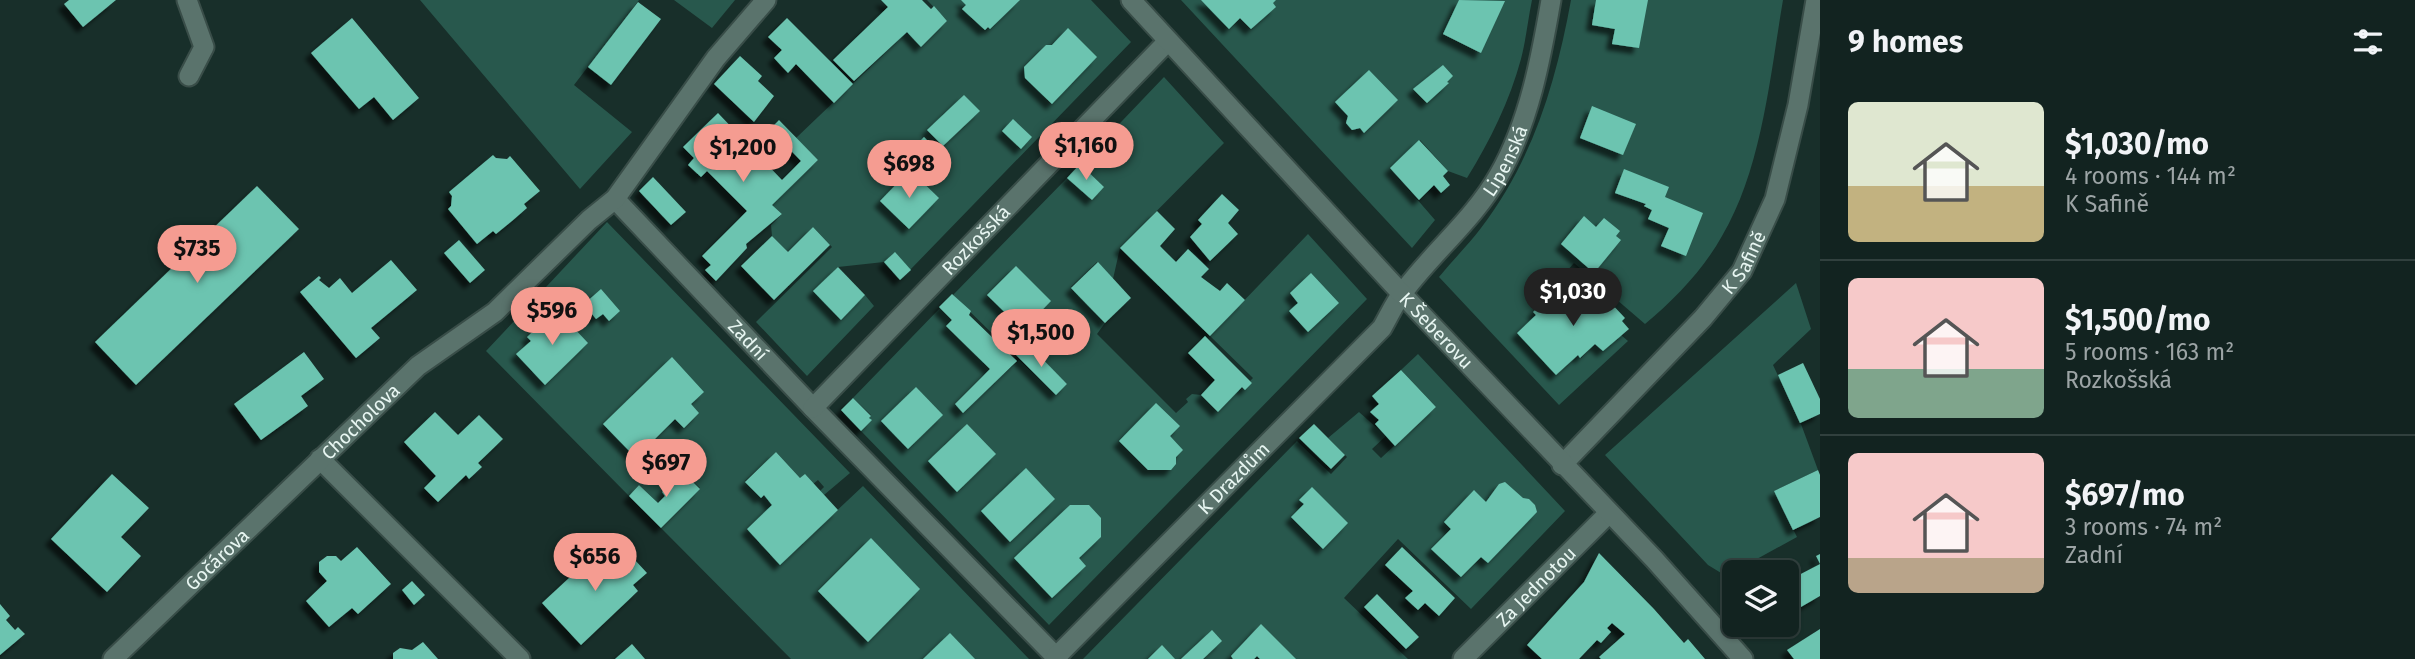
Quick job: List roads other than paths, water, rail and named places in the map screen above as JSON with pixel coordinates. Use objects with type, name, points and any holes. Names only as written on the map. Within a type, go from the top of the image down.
[{"type":"street","points":[[187,0],[204,47],[189,76]]},
{"type":"street","points":[[615,199],[716,58],[766,0]]},
{"type":"street","name":"Lipenská","points":[[1402,293],[1458,232],[1499,175],[1521,124],[1541,63],[1551,0]]},
{"type":"street","name":"K Safině","points":[[1562,465],[1703,318],[1742,271],[1775,199],[1798,105],[1816,0]]},
{"type":"street","name":"K Šeberovu","points":[[1139,3],[1168,41],[1743,659]]},
{"type":"street","name":"Rozkošská","points":[[813,408],[1168,41]]},
{"type":"street","name":"Zadní","points":[[615,199],[813,408],[1057,658]]},
{"type":"street","name":"Chocholova","points":[[520,659],[320,458],[418,366],[495,312],[589,219],[615,199]]},
{"type":"street","name":"K Drazdům","points":[[1057,658],[1382,328],[1402,293]]},
{"type":"street","name":"Gočárova","points":[[113,659],[320,458]]},
{"type":"street","name":"Za Jednotou","points":[[1463,659],[1609,513]]}]
